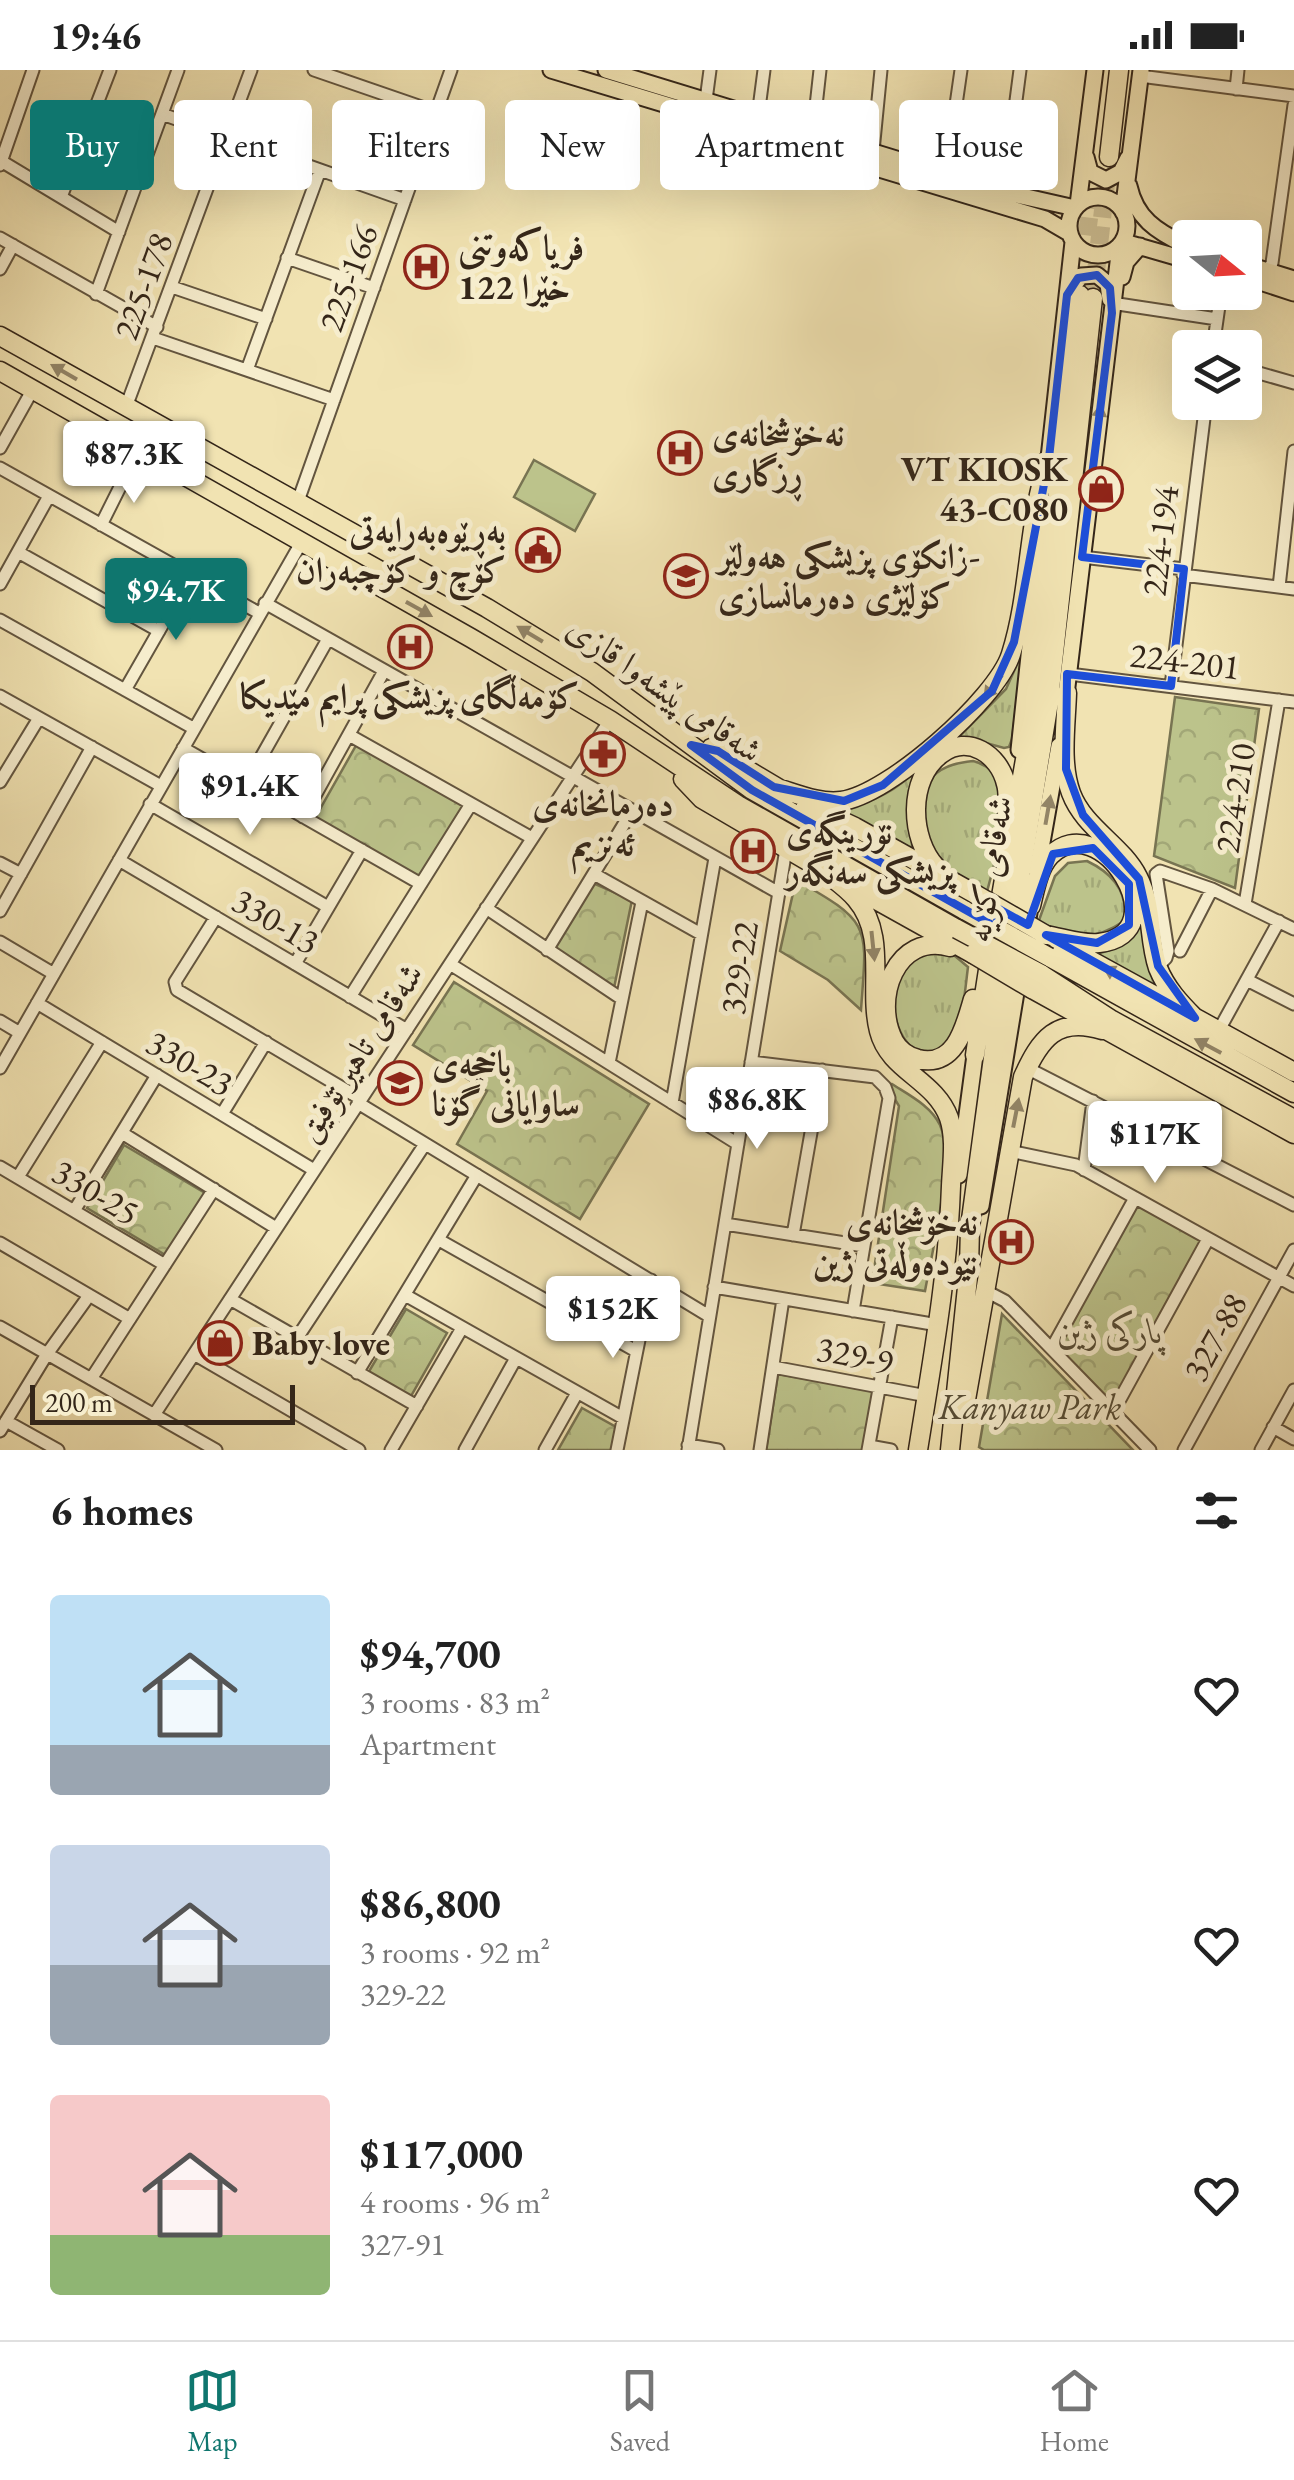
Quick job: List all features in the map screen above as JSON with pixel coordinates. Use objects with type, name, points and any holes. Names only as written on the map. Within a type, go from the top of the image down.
[{"type":"highway","name":"شەقامی کۆیە","points":[[1098,152],[1108,70]]},
{"type":"highway","name":"شەقامی کۆیە","points":[[1098,152],[1119,70]]},
{"type":"highway","name":"شەقامی کۆیە","points":[[975,1055],[987,972],[1017,898],[1006,872],[1032,714],[1080,296]]},
{"type":"highway","name":"شەقامی کۆیە","points":[[956,1449],[970,1227],[1002,985],[1048,708],[1080,296]]},
{"type":"highway","name":"شەقامی پێشەوا قازی","points":[[0,336],[487,608],[592,672],[752,790],[970,903],[1041,973],[1112,1020],[1294,1119]]},
{"type":"highway","name":"شەقامی پێشەوا قازی","points":[[0,371],[471,638],[610,720],[738,806],[957,929],[1294,1093]]},
{"type":"highway","points":[[158,462],[173,434]]},
{"type":"highway","points":[[774,787],[832,802],[867,794],[942,737],[992,691],[1008,663],[1014,642],[1036,503],[1049,458]]},
{"type":"highway","points":[[471,638],[487,628],[487,608]]},
{"type":"highway","points":[[1068,684],[1066,754],[1072,795],[1083,815],[1124,856],[1139,879],[1148,904],[1158,966],[1172,992],[1194,1018]]},
{"type":"highway","points":[[691,745],[718,751],[774,787],[856,827],[951,881]]},
{"type":"highway","points":[[1006,872],[1008,790],[1004,778],[986,752],[958,746],[938,756],[927,770],[916,820],[924,853],[970,903],[1046,935],[1294,1072]]},
{"type":"highway","points":[[674,765],[702,799],[972,954]]},
{"type":"highway","points":[[1017,898],[1053,854],[1067,846],[1086,846],[1116,865],[1129,884],[1134,912],[1120,935],[1097,943],[1046,935]]},
{"type":"highway","points":[[821,870],[854,896],[869,922],[875,954],[874,1008],[883,1044],[895,1061],[937,1096],[950,1122],[953,1140],[948,1260]]},
{"type":"highway","points":[[987,972],[962,1036],[952,1050],[927,1060],[898,1048],[890,1031],[890,985],[904,956],[932,943],[1041,973],[1102,1030]]},
{"type":"highway","points":[[956,1449],[1009,1151],[1027,1068],[1041,1044],[1061,1028],[1081,1023],[1102,1030],[1294,1134]]},
{"type":"highway","name":"شەقامی کۆیە","points":[[918,1450],[948,1260]]},
{"type":"main road","points":[[551,70],[672,100]]},
{"type":"main road","name":"شەقامی کۆیە","points":[[1012,844],[1049,458],[1080,296],[1071,265],[1070,220],[1098,152],[1095,70]]},
{"type":"main road","points":[[616,72],[706,100]]},
{"type":"main road","name":"شەقامی کۆیە","points":[[1017,898],[1068,684],[1141,73]]},
{"type":"main road","points":[[1098,152],[1087,167],[1094,176],[1106,180],[1124,169],[1132,144]]},
{"type":"main road","points":[[1028,198],[1060,199],[1074,191],[1098,152]]},
{"type":"main road","points":[[879,164],[1045,219],[1084,252],[1098,256],[1121,244],[1172,249]]},
{"type":"main road","points":[[1128,177],[1134,203],[1145,220],[1172,241]]},
{"type":"main road","points":[[998,190],[1076,207],[1100,198],[1111,200],[1124,216],[1147,233],[1172,244]]},
{"type":"main road","points":[[1006,209],[1059,235],[1067,246],[1071,265]]},
{"type":"main road","points":[[1115,309],[1126,262],[1140,246]]},
{"type":"main road","points":[[1262,269],[1294,279]]},
{"type":"main road","points":[[1080,296],[1078,278],[1098,275],[1110,288],[1115,309]]},
{"type":"main road","points":[[1262,283],[1294,293]]},
{"type":"main road","name":"شەقامی کۆیە","points":[[948,1260],[975,1055]]},
{"type":"street","points":[[33,70],[1,163],[118,232]]},
{"type":"street","points":[[62,197],[109,72],[94,70]]},
{"type":"street","points":[[96,294],[178,70]]},
{"type":"street","name":"225-178","points":[[241,100],[252,70]]},
{"type":"street","points":[[314,70],[354,76],[409,100]]},
{"type":"street","name":"225-166","points":[[440,100],[451,70]]},
{"type":"street","points":[[706,100],[710,70]]},
{"type":"street","points":[[764,70],[765,100]]},
{"type":"street","points":[[817,100],[820,70]]},
{"type":"street","points":[[878,100],[881,70]]},
{"type":"street","points":[[957,100],[961,70]]},
{"type":"street","points":[[1004,192],[1020,70]]},
{"type":"street","points":[[1236,89],[1238,70]]},
{"type":"street","points":[[1141,73],[1294,96]]},
{"type":"street","points":[[1268,271],[1289,178],[1294,105]]},
{"type":"street","points":[[162,114],[174,118]]},
{"type":"street","points":[[312,167],[405,200]]},
{"type":"street","points":[[247,370],[320,170]]},
{"type":"street","name":"225-178","points":[[126,408],[208,190]]},
{"type":"street","name":"225-166","points":[[298,504],[409,190]]},
{"type":"street","points":[[0,238],[155,332],[334,400]]},
{"type":"street","points":[[0,269],[13,245]]},
{"type":"street","points":[[288,258],[374,288]]},
{"type":"street","points":[[172,287],[266,319]]},
{"type":"street","points":[[1115,309],[1217,319]]},
{"type":"street","points":[[1215,330],[1218,310]]},
{"type":"street","points":[[1262,374],[1294,382]]},
{"type":"street","points":[[0,448],[33,389]]},
{"type":"street","name":"224-194","points":[[1171,686],[1204,420]]},
{"type":"street","points":[[1279,587],[1294,451]]},
{"type":"street","points":[[0,468],[191,576],[328,638],[779,893]]},
{"type":"street","points":[[101,524],[130,469]]},
{"type":"street","points":[[2,576],[49,496]]},
{"type":"street","points":[[0,1068],[301,543]]},
{"type":"street","points":[[18,552],[159,631]]},
{"type":"street","points":[[1082,557],[1294,589]]},
{"type":"street","points":[[126,690],[191,576]]},
{"type":"street","points":[[0,620],[194,728]]},
{"type":"street","points":[[246,784],[328,638]]},
{"type":"street","points":[[303,816],[384,670]]},
{"type":"street","name":"224-201","points":[[1068,684],[1171,686],[1294,702]]},
{"type":"street","points":[[0,696],[161,786]]},
{"type":"street","name":"224-210","points":[[1246,904],[1279,700]]},
{"type":"street","points":[[0,782],[39,718]]},
{"type":"street","name":"شەقامی تاهیر تۆفیق","points":[[154,1414],[610,720]]},
{"type":"street","points":[[349,735],[532,838]]},
{"type":"street","points":[[0,912],[92,748]]},
{"type":"street","points":[[182,748],[421,884]]},
{"type":"street","points":[[150,804],[328,907]]},
{"type":"street","points":[[350,997],[471,804]]},
{"type":"street","points":[[547,950],[632,811]]},
{"type":"street","name":"329-22","points":[[688,1448],[786,849]]},
{"type":"street","points":[[295,964],[362,850]]},
{"type":"street","points":[[672,1103],[715,858]]},
{"type":"street","name":"330-13","points":[[118,860],[406,1030]]},
{"type":"street","points":[[0,863],[21,874]]},
{"type":"street","points":[[1158,966],[1168,952],[1156,874],[1164,870],[1294,929]]},
{"type":"street","points":[[594,874],[701,934]]},
{"type":"street","points":[[1180,951],[1212,889]]},
{"type":"street","points":[[610,1063],[642,902]]},
{"type":"street","points":[[486,908],[622,999]]},
{"type":"street","points":[[216,917],[175,982],[176,990],[710,1316]]},
{"type":"street","points":[[1219,1030],[1279,921]]},
{"type":"street","points":[[0,942],[54,974]]},
{"type":"street","points":[[450,964],[738,1144]]},
{"type":"street","points":[[1247,980],[1294,1004]]},
{"type":"street","name":"330-23","points":[[37,1003],[314,1170]]},
{"type":"street","points":[[0,1021],[20,1032]]},
{"type":"street","points":[[18,1177],[102,1042]]},
{"type":"street","points":[[222,1114],[266,1042]]},
{"type":"street","points":[[751,1062],[875,1077],[885,1087],[888,1098],[853,1311]]},
{"type":"street","points":[[1027,1068],[1294,1205]]},
{"type":"street","points":[[793,1235],[822,1070]]},
{"type":"street","points":[[74,1211],[157,1075]]},
{"type":"street","points":[[1084,1170],[1093,1101]]},
{"type":"street","points":[[122,1133],[276,1228]]},
{"type":"street","points":[[297,1338],[425,1144]]},
{"type":"street","points":[[1009,1151],[1084,1170],[1294,1286]]},
{"type":"street","name":"330-25","points":[[0,1166],[164,1266]]},
{"type":"street","points":[[357,1373],[477,1175]]},
{"type":"street","points":[[91,1379],[214,1190]]},
{"type":"street","points":[[1052,1348],[1135,1198]]},
{"type":"street","points":[[725,1224],[864,1246]]},
{"type":"street","points":[[1113,1412],[1208,1239]]},
{"type":"street","points":[[439,1240],[636,1351]]},
{"type":"street","points":[[0,1243],[130,1319]]},
{"type":"street","name":"327-88","points":[[1184,1450],[1294,1250]]},
{"type":"street","points":[[616,1450],[651,1280]]},
{"type":"street","points":[[714,1287],[938,1325]]},
{"type":"street","points":[[984,1290],[1002,1298],[1150,1450]]},
{"type":"street","points":[[404,1295],[623,1418]]},
{"type":"street","points":[[58,1450],[3,1426],[88,1296]]},
{"type":"street","points":[[230,1299],[417,1406]]},
{"type":"street","points":[[760,1450],[783,1299]]},
{"type":"street","points":[[891,1450],[869,1448],[892,1318]]},
{"type":"street","points":[[0,1327],[216,1450]]},
{"type":"street","points":[[392,1450],[462,1328]]},
{"type":"street","points":[[194,1354],[359,1450]]},
{"type":"street","points":[[466,1450],[516,1358]]},
{"type":"street","name":"329-9","points":[[773,1367],[926,1396]]},
{"type":"street","points":[[1261,1450],[1294,1390]]},
{"type":"street","points":[[545,1450],[577,1393]]},
{"type":"street","points":[[1273,1427],[1294,1439]]},
{"type":"street","points":[[688,1448],[718,1450]]},
{"type":"highlighted area","points":[[1097,275],[1110,288],[1112,313],[1082,557],[1184,569],[1171,686],[1067,674],[1066,769],[1083,815],[1139,879],[1158,966],[1195,1018],[1046,935],[1097,943],[1129,925],[1129,884],[1093,848],[1053,854],[1028,925],[999,909],[996,927],[752,790],[691,745],[718,751],[774,787],[844,801],[883,785],[992,691],[1014,642],[1049,458],[1067,295],[1078,278]]},
{"type":"green space","points":[[534,460],[595,494],[575,531],[514,497]]},
{"type":"green space","points":[[1023,651],[1009,747],[979,741],[951,745],[1006,689]]},
{"type":"green space","points":[[1175,697],[1259,709],[1235,888],[1154,856]]},
{"type":"green space","points":[[358,742],[467,805],[422,878],[315,818]]},
{"type":"green space","points":[[973,761],[989,769],[998,782],[1002,799],[1000,839],[987,892],[933,857],[925,826],[924,800],[930,780],[946,767]]},
{"type":"green space","points":[[924,764],[912,805],[912,852],[839,810],[885,794]]},
{"type":"green space","points":[[1087,861],[1117,885],[1124,901],[1124,921],[1082,936],[1038,923],[1055,876],[1068,863]]},
{"type":"green space","points":[[796,880],[839,907],[860,930],[864,960],[861,1010],[828,980],[780,951]]},
{"type":"green space","points":[[593,883],[632,900],[614,988],[551,948]]},
{"type":"green space","points":[[1140,915],[1157,991],[1096,954],[1126,942]]},
{"type":"green space","points":[[924,952],[955,956],[968,967],[956,1028],[939,1050],[926,1054],[914,1049],[904,1038],[894,1003],[897,984],[906,967]]},
{"type":"green space","points":[[454,982],[649,1104],[580,1219],[457,1144],[487,1091],[413,1045]]},
{"type":"green space","points":[[892,1084],[931,1112],[944,1140],[941,1206],[925,1291],[872,1283],[899,1106],[888,1088]]},
{"type":"green space","points":[[124,1145],[205,1193],[167,1256],[87,1208]]},
{"type":"green space","name":"پارکی ژین","points":[[1136,1202],[1204,1240],[1114,1406],[1057,1346]]},
{"type":"green space","points":[[406,1309],[447,1333],[411,1396],[368,1373]]},
{"type":"green space","name":"Kanyaw Park","points":[[1002,1314],[1133,1450],[979,1447]]},
{"type":"green space","points":[[778,1374],[875,1391],[863,1450],[766,1450]]},
{"type":"green space","points":[[582,1408],[616,1427],[612,1450],[558,1450]]},
{"type":"tunnel","points":[[1093,298],[1109,157]]},
{"type":"tunnel","points":[[1080,289],[1095,171]]},
{"type":"place","name":"فریاکەوتنی خێرا 122","points":[[426,267]]},
{"type":"place","name":"نەخۆشخانەی ڕزگاری","points":[[680,453]]},
{"type":"place","name":"VT KIOSK 43-C080","points":[[1101,489]]},
{"type":"place","name":"بەڕێوەبەرایەتی کۆچ و کۆچبەران","points":[[538,550]]},
{"type":"place","name":"زانکۆی پزیشکی هەولێر- کۆلێژی دەرمانسازی","points":[[686,576]]},
{"type":"place","name":"کۆمەڵگای پزیشکی پرایم مێدیکا","points":[[410,647]]},
{"type":"place","name":"دەرمانخانەی ئەنزیم","points":[[603,754]]},
{"type":"place","name":"نۆرینگەی پزیشکی سەنگەر","points":[[753,851]]},
{"type":"place","name":"باخچەی ساوایانی گۆنا","points":[[400,1083]]},
{"type":"place","name":"نەخۆشخانەی نێودەوڵەتی ژین","points":[[1011,1242]]},
{"type":"place","name":"Baby love","points":[[220,1343]]}]
